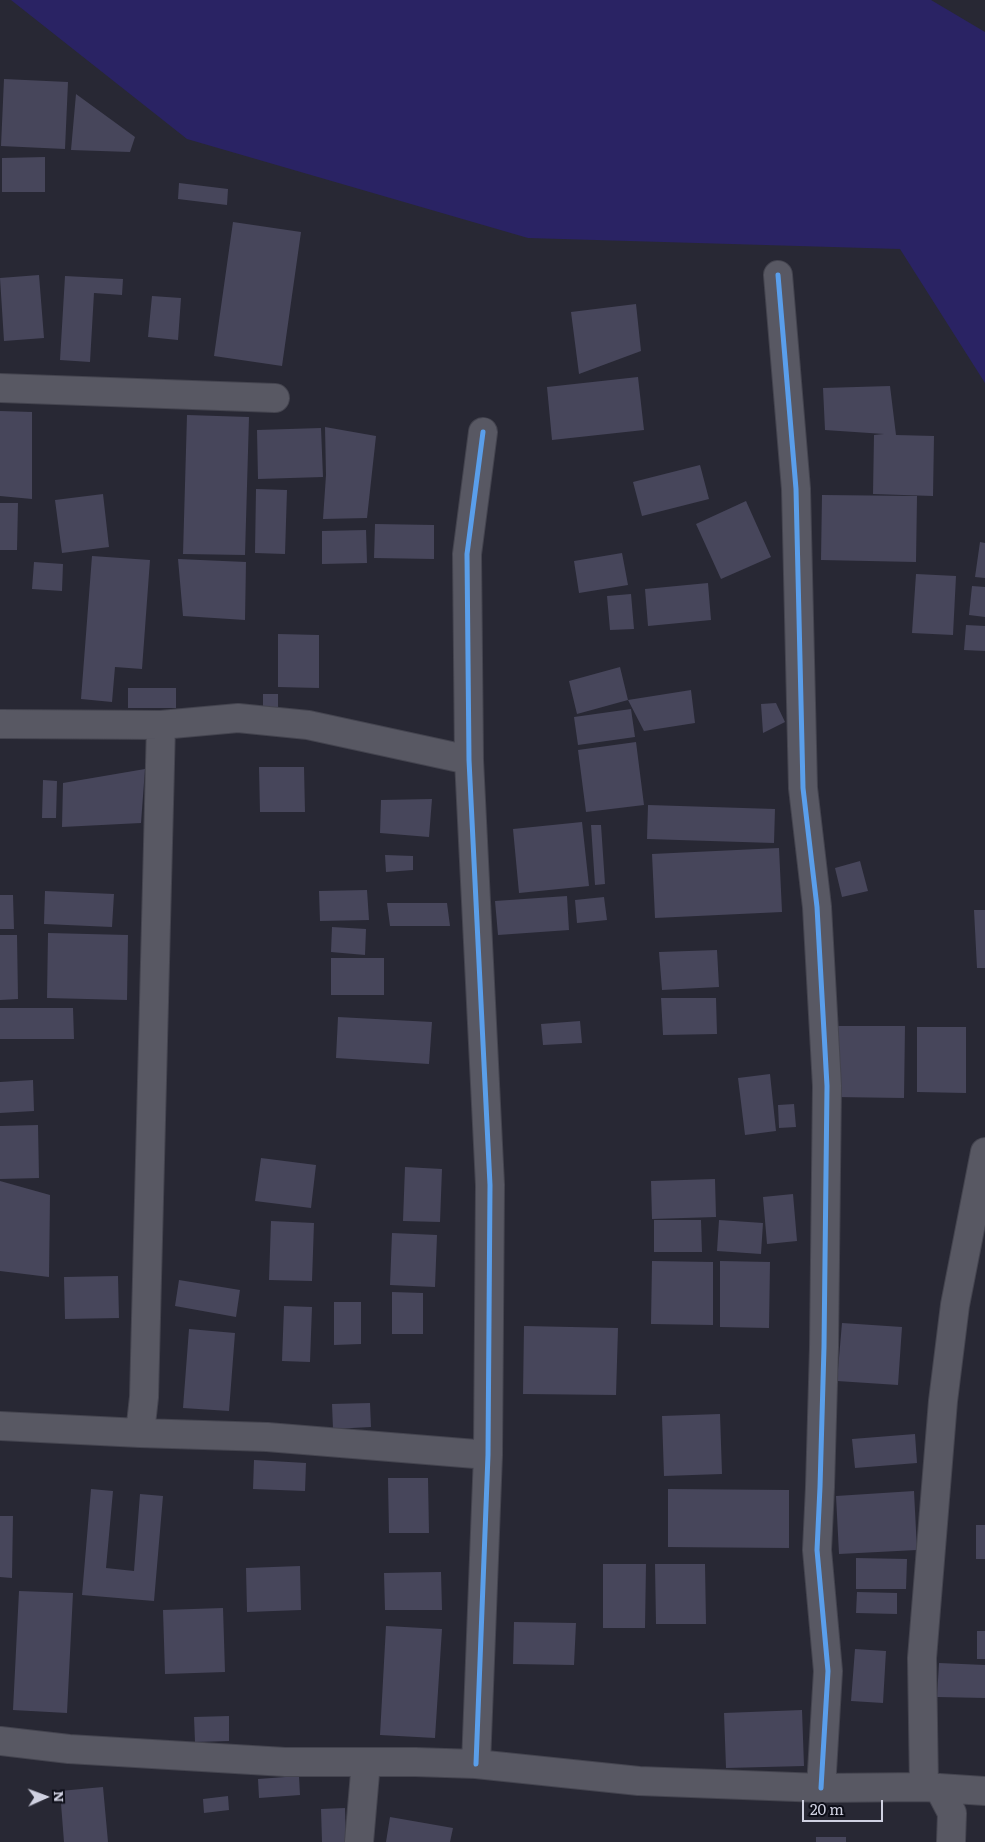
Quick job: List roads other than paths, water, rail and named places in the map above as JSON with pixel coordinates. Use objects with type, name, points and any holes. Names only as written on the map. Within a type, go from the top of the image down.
[{"type":"street","points":[[778,275],[796,489],[803,788],[817,907],[827,1086],[824,1347],[817,1550],[828,1671],[820,1788]]},
{"type":"street","points":[[0,388],[275,398]]},
{"type":"street","points":[[476,1764],[488,1455],[490,1185],[469,760],[467,554],[484,432]]},
{"type":"street","points":[[0,724],[160,725],[238,718],[308,725],[469,760]]},
{"type":"street","points":[[140,1434],[144,1397],[160,725]]},
{"type":"street","points":[[950,1842],[952,1813],[931,1787],[922,1658],[943,1401],[955,1305],[985,1152]]},
{"type":"street","points":[[0,1426],[140,1434],[267,1437],[488,1455]]},
{"type":"street","points":[[0,1741],[69,1748],[285,1762],[476,1764],[639,1781],[820,1788],[931,1787],[978,1791]]},
{"type":"street","points":[[359,1842],[366,1762]]},
{"type":"street","points":[[952,1813],[978,1791]]}]
